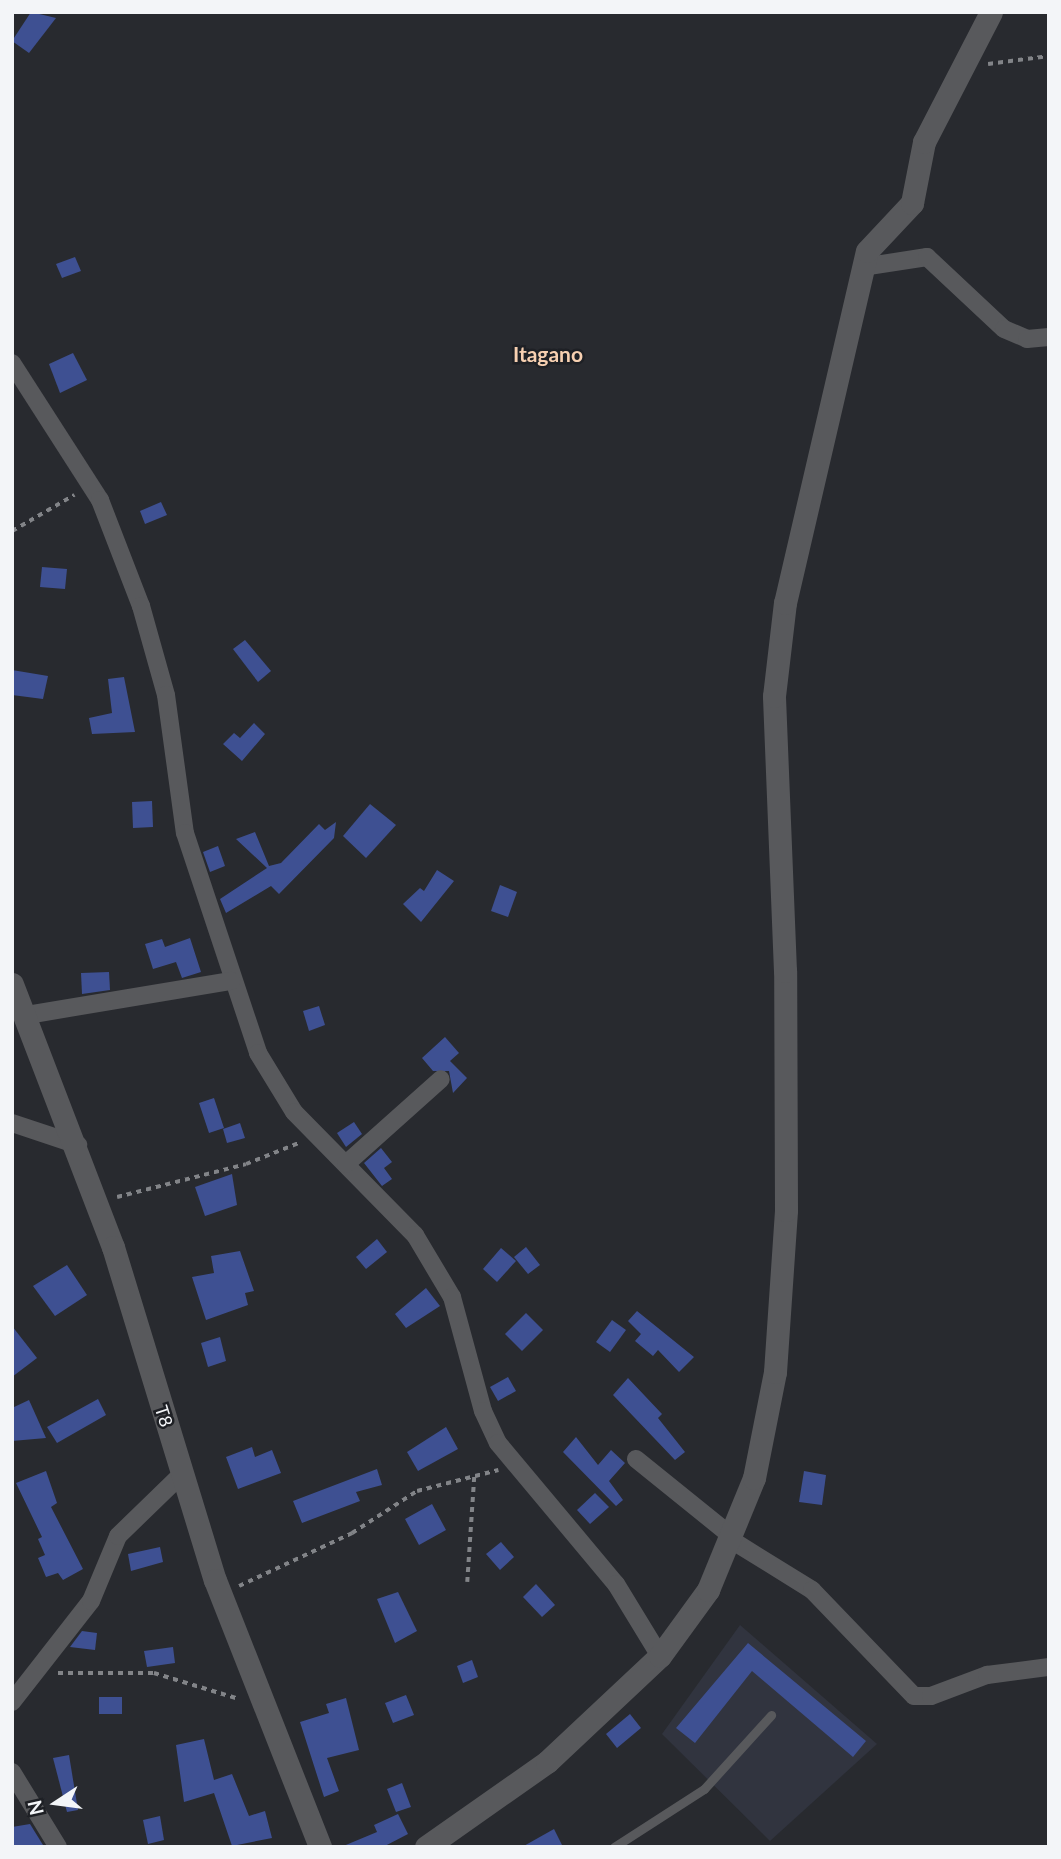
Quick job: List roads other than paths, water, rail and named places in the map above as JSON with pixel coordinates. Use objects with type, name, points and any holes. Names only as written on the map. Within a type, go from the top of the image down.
[{"type":"street","points":[[426,1847],[557,1754],[660,1656],[702,1600],[733,1539],[767,1422],[782,1307],[786,1158],[774,696],[777,652],[862,267],[874,239],[912,203],[928,132],[991,12]]},
{"type":"street","points":[[862,267],[927,257],[1004,329],[1027,339],[1049,337]]},
{"type":"street","points":[[12,363],[92,486],[153,644],[185,833],[232,981],[275,1085],[316,1136],[399,1216],[439,1271],[460,1317],[483,1411],[514,1467],[609,1575],[660,1656]]},
{"type":"street","points":[[27,1015],[232,981]]},
{"type":"street","name":"T8","points":[[12,984],[27,1015],[78,1145],[220,1594],[320,1847]]},
{"type":"street","points":[[346,1164],[440,1079]]},
{"type":"street","points":[[12,1123],[78,1145]]},
{"type":"street","points":[[636,1459],[733,1539],[811,1590],[914,1696],[931,1696],[987,1675],[1049,1667]]},
{"type":"street","points":[[12,1702],[39,1673],[97,1590],[118,1536],[182,1474]]},
{"type":"street","points":[[12,1772],[58,1847]]},
{"type":"lane","points":[[614,1847],[704,1789],[771,1715]]},
{"type":"district","name":"Itagano","points":[[548,354]]}]
